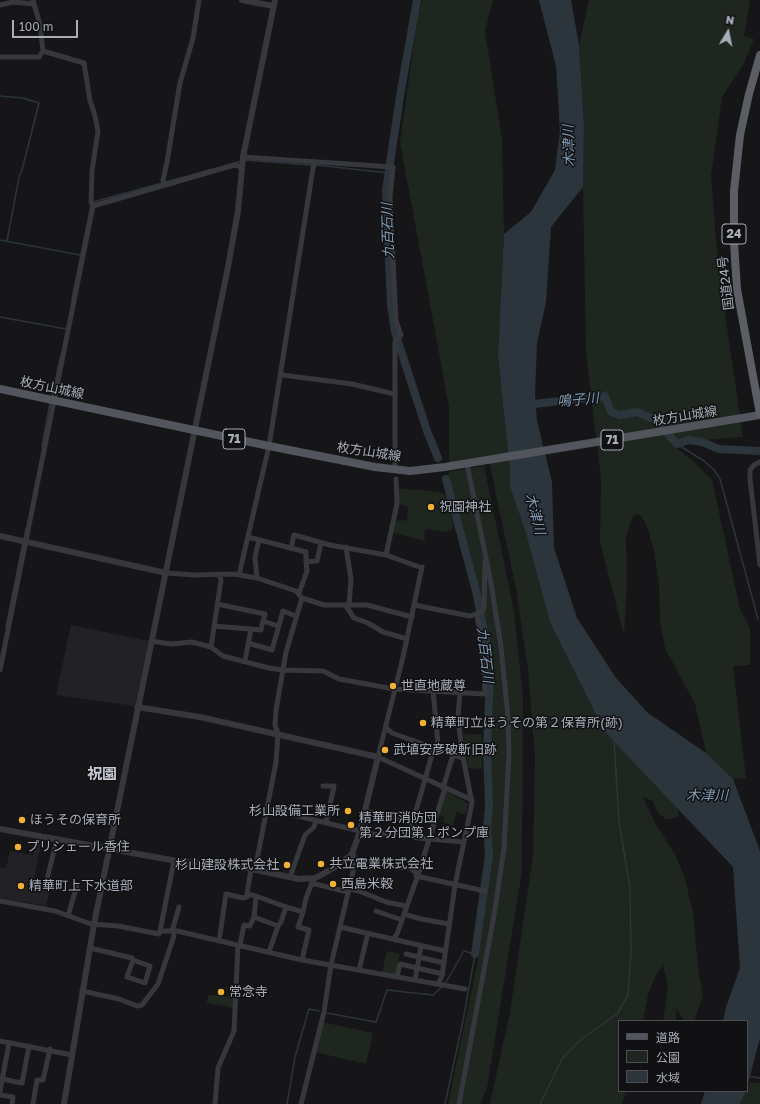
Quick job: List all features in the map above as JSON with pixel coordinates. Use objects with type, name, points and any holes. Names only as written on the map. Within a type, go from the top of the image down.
[{"type":"highway","name":"国道24号","points":[[758,415],[737,289],[734,243],[734,191],[740,135],[749,94],[760,55]]},
{"type":"main road","name":"枚方山城線","points":[[0,389],[195,431],[393,470],[426,470],[758,415]]},
{"type":"street","points":[[164,185],[163,180],[168,162],[180,83],[193,38],[199,0]]},
{"type":"street","points":[[64,1104],[94,924],[137,707],[230,260],[238,211],[243,157],[274,3],[242,0]]},
{"type":"street","points":[[0,5],[13,2],[33,2],[40,24],[43,51],[39,57],[0,57]]},
{"type":"street","points":[[0,670],[93,206],[91,202],[92,171],[98,131],[90,101],[84,63],[43,51]]},
{"type":"street","points":[[243,157],[313,164],[393,167],[390,197],[396,321],[401,335],[395,342],[395,465]]},
{"type":"street","points":[[240,575],[269,446],[282,375],[313,164]]},
{"type":"street","points":[[93,206],[234,165],[242,168]]},
{"type":"street","points":[[282,375],[352,384],[394,394]]},
{"type":"street","points":[[760,462],[754,464],[750,470],[750,479],[760,565]]},
{"type":"street","points":[[459,1104],[494,916],[504,848],[508,717],[491,583],[485,559],[468,463]]},
{"type":"street","points":[[386,555],[397,504],[396,479]]},
{"type":"street","points":[[290,548],[294,535],[321,543],[386,555],[422,568],[396,689],[354,856],[349,891],[331,965],[324,1012],[302,1104]]},
{"type":"street","points":[[0,536],[25,543],[166,573],[240,575],[257,578],[299,593],[302,598],[324,605],[371,606],[412,617]]},
{"type":"street","points":[[248,537],[306,552],[307,571],[299,593]]},
{"type":"street","points":[[257,578],[258,575],[255,557],[259,540]]},
{"type":"street","points":[[306,562],[317,561],[321,543]]},
{"type":"street","points":[[346,547],[351,579],[348,605],[354,618],[368,623],[383,632],[407,639]]},
{"type":"street","points":[[414,605],[470,616],[477,615],[482,612],[484,608],[485,559]]},
{"type":"street","points":[[211,647],[221,580],[219,574]]},
{"type":"street","points":[[219,941],[226,894],[242,898],[247,896],[268,809],[276,762],[278,734],[275,725],[276,710],[286,652],[302,598]]},
{"type":"street","points":[[214,626],[261,630],[265,614],[217,604]]},
{"type":"street","points":[[248,643],[272,650],[283,611],[296,616]]},
{"type":"street","points":[[151,641],[171,644],[192,642],[211,647],[223,656],[284,670],[323,671],[339,679],[396,689],[485,694],[483,650],[477,615]]},
{"type":"street","points":[[263,621],[278,626]]},
{"type":"street","points":[[245,661],[251,629]]},
{"type":"street","points":[[409,835],[424,779],[434,748],[438,744],[433,690]]},
{"type":"street","points":[[438,984],[443,974],[455,885],[472,800],[462,758],[458,717],[460,692]]},
{"type":"street","points":[[137,707],[200,717],[378,757],[472,800]]},
{"type":"street","points":[[386,728],[392,733],[462,758]]},
{"type":"street","points":[[393,939],[402,920],[417,876],[453,755]]},
{"type":"street","points":[[323,786],[334,786],[326,823]]},
{"type":"street","points":[[268,809],[383,835],[394,832],[428,839],[463,842]]},
{"type":"street","points":[[365,811],[412,822]]},
{"type":"street","points":[[290,877],[304,835],[314,827],[316,821]]},
{"type":"street","points":[[0,829],[110,848],[174,861],[213,862],[311,881],[349,891],[359,891],[386,902],[406,906]]},
{"type":"street","points":[[47,879],[57,839]]},
{"type":"street","points":[[354,856],[384,866],[411,868],[417,876],[485,891]]},
{"type":"street","points":[[302,960],[309,930],[298,927],[311,881],[354,856]]},
{"type":"street","points":[[160,931],[174,861]]},
{"type":"street","points":[[68,916],[77,885]]},
{"type":"street","points":[[247,894],[303,912]]},
{"type":"street","points":[[215,1104],[218,1068],[234,1031],[237,1002],[239,945],[244,925],[250,926],[254,917],[256,896]]},
{"type":"street","points":[[0,901],[55,912],[94,924],[159,934],[160,931],[173,931],[302,960],[465,990]]},
{"type":"street","points":[[82,991],[120,1000],[137,1006],[142,1005],[158,984],[174,936],[173,931],[179,907]]},
{"type":"street","points":[[269,952],[286,907]]},
{"type":"street","points":[[376,911],[402,920]]},
{"type":"street","points":[[404,914],[449,924]]},
{"type":"street","points":[[254,917],[278,926]]},
{"type":"street","points":[[340,926],[445,951]]},
{"type":"street","points":[[359,970],[368,933]]},
{"type":"street","points":[[415,980],[421,946]]},
{"type":"street","points":[[90,948],[132,958],[132,960],[150,966],[144,983],[127,977],[132,960]]},
{"type":"street","points":[[406,954],[444,963]]},
{"type":"street","points":[[397,977],[400,964],[443,974]]},
{"type":"street","points":[[0,1042],[50,1049],[72,1055]]},
{"type":"street","points":[[0,1091],[9,1043]]},
{"type":"street","points":[[2,1079],[22,1082],[29,1046]]},
{"type":"street","points":[[33,1104],[37,1080],[43,1080],[50,1049]]},
{"type":"street","points":[[0,1096],[13,1097],[12,1104]]},
{"type":"shaded area","points":[[71,625],[149,641],[135,706],[56,695]]},
{"type":"shaded area","points":[[37,839],[42,840],[34,879],[51,883],[46,906],[0,898],[0,867],[6,868],[10,851],[33,855]]},
{"type":"green space","points":[[422,0],[493,0],[485,31],[502,139],[504,234],[498,356],[510,471],[510,487],[526,533],[650,777],[678,809],[679,816],[666,819],[658,813],[653,801],[643,797],[655,823],[675,854],[685,879],[693,913],[698,967],[703,995],[694,1020],[683,1020],[676,1008],[676,1020],[663,1020],[668,987],[663,964],[654,979],[648,995],[643,1020],[618,1020],[618,1092],[626,1092],[622,1104],[490,1104],[510,1012],[533,856],[535,756],[528,669],[516,589],[488,456],[449,463],[449,407],[400,142],[417,22]]},
{"type":"green space","points":[[589,0],[750,0],[744,36],[754,39],[744,63],[722,97],[711,176],[718,265],[743,437],[669,442],[694,462],[712,480],[740,609],[750,628],[750,665],[733,666],[746,778],[733,779],[706,753],[695,704],[665,648],[660,621],[659,585],[654,551],[648,529],[643,519],[640,515],[635,514],[632,517],[626,537],[627,584],[624,635],[600,542],[601,479],[586,352],[583,187],[584,126],[579,45]]},
{"type":"green space","points":[[484,466],[514,611],[523,698],[522,871],[487,1088],[480,1104],[448,1104],[478,960],[490,862],[489,734],[492,696],[485,617],[448,472]]},
{"type":"green space","points":[[399,489],[422,490],[442,493],[448,496],[453,528],[447,532],[426,529],[424,533],[425,541],[391,532],[396,521],[407,520],[408,507],[399,504]]},
{"type":"green space","points":[[463,734],[482,735],[482,769],[468,768]]},
{"type":"green space","points":[[446,791],[468,803],[466,815],[456,812],[453,826],[443,822],[444,817],[438,814]]},
{"type":"green space","points":[[387,951],[400,954],[396,975],[382,972]]},
{"type":"green space","points":[[208,995],[235,997],[234,1008],[207,1003]]},
{"type":"green space","points":[[322,1022],[373,1033],[366,1064],[315,1052]]},
{"type":"green space","points":[[750,1082],[760,1083],[760,1104],[740,1104],[745,1092],[748,1092]]},
{"type":"water","name":"木津川","points":[[539,0],[571,0],[579,45],[584,126],[583,187],[551,227],[546,302],[537,343],[535,394],[537,421],[552,482],[554,548],[577,618],[616,678],[648,713],[706,753],[733,779],[760,851],[760,1038],[748,1084],[748,1020],[723,1020],[726,1007],[740,968],[733,867],[605,732],[550,622],[526,533],[510,487],[510,471],[498,356],[504,234],[531,212],[555,170],[560,131],[556,66]]},
{"type":"water","points":[[705,1092],[746,1092],[740,1104],[701,1104]]},
{"type":"waterway","name":"九百石川","points":[[417,0],[401,90],[386,190],[391,304],[395,332],[427,431],[438,458]]},
{"type":"waterway","points":[[0,96],[23,98],[39,103],[19,177],[7,241]]},
{"type":"waterway","points":[[245,160],[311,165]]},
{"type":"waterway","points":[[234,163],[242,161]]},
{"type":"waterway","points":[[315,165],[389,173]]},
{"type":"waterway","points":[[93,202],[213,169]]},
{"type":"waterway","points":[[72,299],[91,205]]},
{"type":"waterway","points":[[0,240],[80,255]]},
{"type":"waterway","points":[[0,317],[66,329]]},
{"type":"waterway","points":[[52,397],[60,358]]},
{"type":"waterway","name":"鳴子川","points":[[525,405],[605,396],[611,412],[620,415],[637,412],[655,420],[677,444],[689,440],[702,442],[719,449],[760,451]]},
{"type":"waterway","points":[[42,446],[50,403]]},
{"type":"waterway","points":[[677,444],[704,461],[714,470],[720,479],[758,619]]},
{"type":"waterway","name":"九百石川","points":[[446,479],[476,591],[486,642],[490,674],[487,751],[489,805],[487,829],[489,855],[475,954]]},
{"type":"waterway","points":[[24,539],[26,529]]},
{"type":"waterway","points":[[6,627],[23,542]]},
{"type":"waterway","points":[[540,1104],[562,1059],[579,1041],[617,1014],[628,995],[631,952],[630,888],[619,822],[614,739]]},
{"type":"waterway","points":[[445,984],[464,951],[475,954],[463,1021],[445,1104]]},
{"type":"waterway","points":[[327,1013],[376,1022],[387,990],[433,995],[442,987]]},
{"type":"waterway","points":[[287,1104],[295,1057],[309,1009],[319,1011]]},
{"type":"waterway","points":[[748,1076],[760,1078]]},
{"type":"place","name":"祝園神社","points":[[431,507]]},
{"type":"place","name":"世直地蔵尊","points":[[393,686]]},
{"type":"place","name":"精華町立ほうその第２保育所(跡)","points":[[423,723]]},
{"type":"place","name":"武埴安彦破斬旧跡","points":[[385,750]]},
{"type":"place","name":"杉山設備工業所","points":[[348,811]]},
{"type":"place","name":"ほうその保育所","points":[[22,820]]},
{"type":"place","name":"精華町消防団 第２分団第１ポンプ庫","points":[[351,825]]},
{"type":"place","name":"プリシェール香住","points":[[18,847]]},
{"type":"place","name":"共立電業株式会社","points":[[321,864]]},
{"type":"place","name":"杉山建設株式会社","points":[[287,865]]},
{"type":"place","name":"西島米穀","points":[[333,884]]},
{"type":"place","name":"精華町上下水道部","points":[[21,886]]},
{"type":"place","name":"常念寺","points":[[221,992]]},
{"type":"district","name":"祝園","points":[[102,774]]}]
